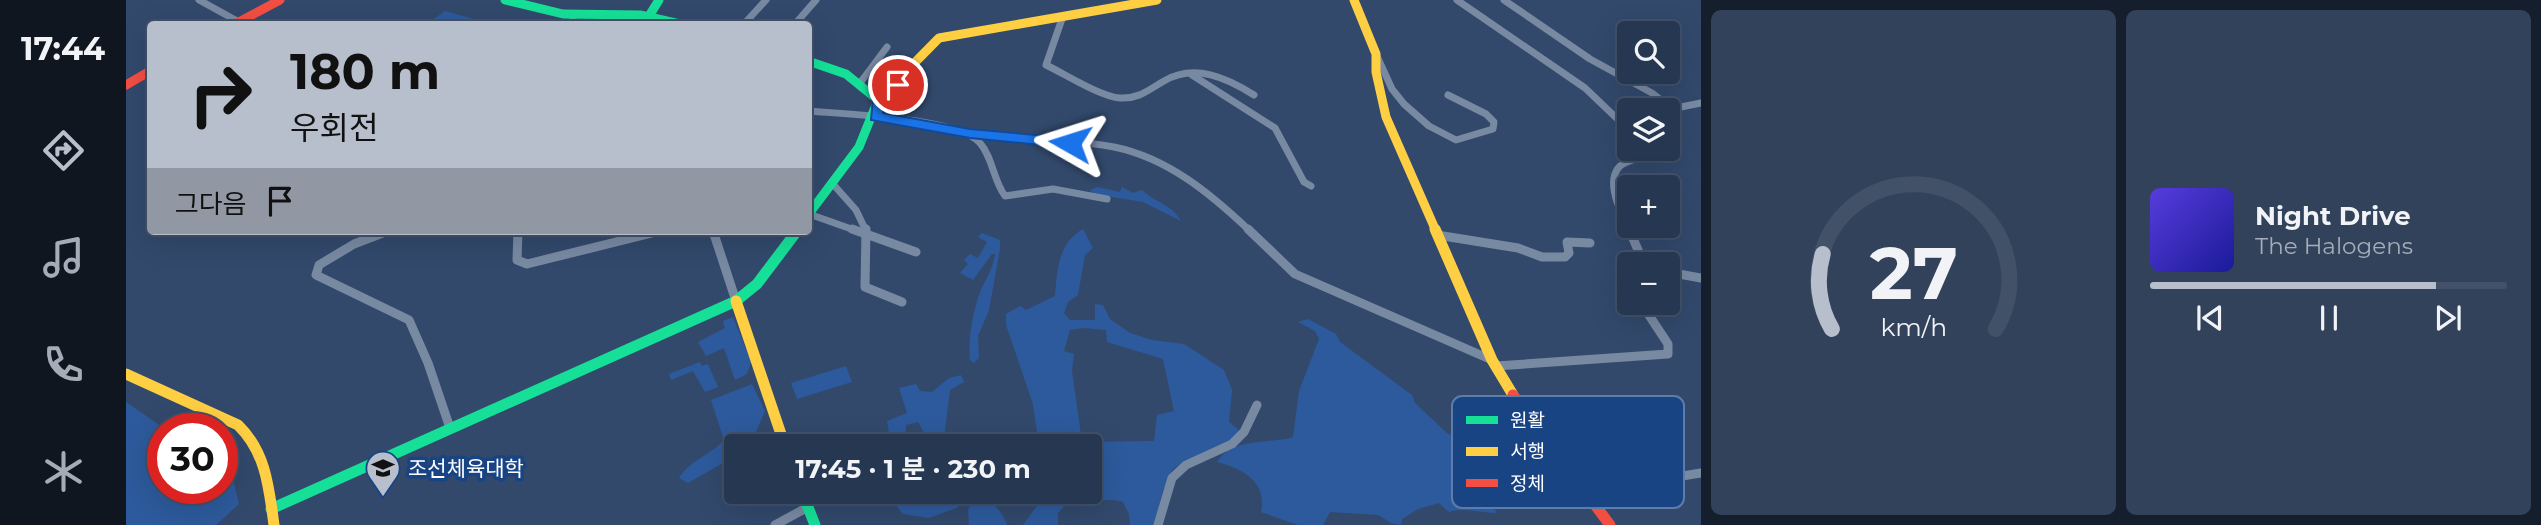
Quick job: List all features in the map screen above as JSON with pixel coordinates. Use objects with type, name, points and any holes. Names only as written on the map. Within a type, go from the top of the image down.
[{"type":"street","points":[[199,0],[234,21]]},
{"type":"street","points":[[241,21],[280,0]]},
{"type":"street","points":[[505,0],[572,19],[650,20],[659,0]]},
{"type":"street","points":[[747,21],[766,0]]},
{"type":"street","points":[[798,21],[816,0]]},
{"type":"street","points":[[812,211],[866,137],[876,117],[878,100],[898,85],[920,55],[939,38],[1157,0]]},
{"type":"street","points":[[1354,0],[1376,54],[1385,65],[1391,88],[1401,101],[1438,131],[1456,140],[1493,129],[1494,122],[1486,114],[1448,95]]},
{"type":"street","points":[[1457,0],[1585,88],[1617,119]]},
{"type":"street","points":[[1504,0],[1590,59],[1643,87],[1667,105],[1676,108],[1701,103]]},
{"type":"street","points":[[1063,16],[1046,65],[1105,95],[1139,97],[1167,79],[1217,74],[1254,94]]},
{"type":"street","points":[[860,83],[887,47]]},
{"type":"street","points":[[1376,54],[1378,84],[1386,117],[1494,363],[1514,396]]},
{"type":"street","points":[[812,62],[834,68],[860,83],[878,100]]},
{"type":"street","points":[[126,85],[147,73]]},
{"type":"street","points":[[1192,75],[1275,128],[1304,182],[1311,186]]},
{"type":"street","points":[[812,111],[876,117],[970,134],[1115,147],[1165,166],[1194,182],[1219,202],[1294,274],[1494,363],[1668,354],[1668,344],[1649,315]]},
{"type":"street","points":[[970,134],[993,162],[1005,196],[1053,189],[1107,199]]},
{"type":"street","points":[[1631,161],[1622,164],[1618,170],[1614,201],[1638,252]]},
{"type":"street","points":[[832,183],[864,217],[868,236],[865,287],[902,302]]},
{"type":"street","points":[[812,216],[916,252]]},
{"type":"street","points":[[378,235],[331,255],[315,271],[316,275],[409,320],[428,363],[450,428]]},
{"type":"street","points":[[518,235],[517,260],[527,264],[644,235]]},
{"type":"street","points":[[714,235],[781,434]]},
{"type":"street","points":[[271,509],[736,301],[757,284],[794,235]]},
{"type":"street","points":[[1437,235],[1518,248],[1553,259],[1565,257],[1569,253],[1567,242],[1590,243]]},
{"type":"street","points":[[1680,274],[1701,278]]},
{"type":"street","points":[[126,374],[245,430],[258,447],[274,525]]},
{"type":"street","points":[[1158,525],[1166,491],[1175,474],[1189,463],[1220,453],[1240,441],[1248,429],[1256,405]]},
{"type":"street","points":[[807,504],[816,525]]},
{"type":"street","points":[[775,525],[808,507]]},
{"type":"street","points":[[1597,508],[1610,525]]},
{"type":"shaded area","points":[[445,11],[480,21],[431,21]]},
{"type":"shaded area","points":[[1097,187],[1120,192],[1122,187],[1133,193],[1142,190],[1168,207],[1181,221],[1143,202],[1094,194],[1090,190]]},
{"type":"shaded area","points":[[1083,229],[1093,248],[1085,255],[1078,295],[1068,302],[1064,313],[1070,320],[1095,320],[1095,304],[1103,305],[1110,319],[1130,333],[1152,340],[1184,344],[1224,370],[1232,390],[1229,422],[1240,431],[1225,445],[1186,460],[1172,470],[1162,494],[1155,525],[1130,525],[1129,514],[1123,502],[1102,501],[1102,442],[1154,441],[1157,415],[1174,411],[1163,359],[1107,342],[1106,330],[1070,330],[1064,351],[1074,354],[1072,371],[1081,434],[1037,434],[1033,404],[1006,325],[1006,314],[1020,306],[1026,310],[1055,296],[1060,258],[1068,242]]},
{"type":"shaded area","points":[[982,233],[1000,240],[1000,249],[989,310],[978,336],[979,358],[974,363],[970,360],[973,319],[995,254],[992,254],[973,280],[960,273],[968,264],[964,260],[970,254],[978,258],[987,242],[978,237]]},
{"type":"shaded area","points":[[733,317],[751,362],[747,374],[735,380],[724,348],[706,356],[698,342],[725,328],[723,321]]},
{"type":"shaded area","points":[[1308,319],[1336,334],[1340,342],[1412,395],[1415,403],[1452,435],[1452,508],[1494,508],[1497,513],[1466,510],[1449,512],[1439,503],[1418,509],[1402,519],[1401,525],[1391,523],[1378,515],[1330,512],[1323,525],[1298,525],[1261,512],[1260,493],[1251,478],[1217,462],[1232,448],[1293,437],[1299,391],[1319,339],[1315,331],[1298,322]]},
{"type":"shaded area","points":[[700,362],[702,366],[708,364],[718,387],[705,392],[693,371],[671,380],[669,374]]},
{"type":"shaded area","points":[[846,366],[852,382],[797,399],[791,383]]},
{"type":"shaded area","points":[[961,375],[964,382],[950,390],[944,434],[925,434],[918,422],[906,425],[906,434],[889,434],[887,421],[907,413],[899,388],[916,384],[920,391],[932,392],[949,378]]},
{"type":"shaded area","points":[[752,384],[765,411],[756,432],[724,434],[724,440],[711,400]]},
{"type":"shaded area","points":[[126,402],[147,417],[147,504],[238,504],[238,500],[239,504],[216,525],[126,525]]},
{"type":"shaded area","points":[[724,440],[724,463],[688,483],[679,478],[689,467]]},
{"type":"shaded area","points":[[895,504],[954,504],[959,507],[929,518],[903,514]]},
{"type":"shaded area","points":[[971,504],[992,504],[1007,525],[969,525],[968,510]]},
{"type":"shaded area","points":[[1038,504],[1066,504],[1058,513],[1058,525],[1023,525]]},
{"type":"traffic: fast","points":[[505,0],[563,14],[640,15],[667,21]]},
{"type":"traffic: fast","points":[[649,16],[659,0]]},
{"type":"traffic: fast","points":[[812,62],[846,74],[878,100],[859,147],[812,210]]},
{"type":"traffic: fast","points":[[271,509],[736,301],[757,284],[794,235]]},
{"type":"traffic: fast","points":[[807,504],[815,525]]},
{"type":"traffic: slow","points":[[878,100],[895,86],[939,38],[1157,0]]},
{"type":"traffic: slow","points":[[1354,0],[1376,54],[1376,72],[1386,117],[1492,360],[1513,395]]},
{"type":"traffic: slow","points":[[736,301],[781,434]]},
{"type":"traffic: slow","points":[[126,374],[238,425],[248,435],[256,446],[265,471],[274,525]]},
{"type":"traffic: jam","points":[[241,21],[280,0]]},
{"type":"traffic: jam","points":[[126,85],[147,73]]},
{"type":"traffic: jam","points":[[1597,508],[1610,525]]},
{"type":"place","name":"조선체육대학","points":[[383,498]]},
{"type":"route","points":[[898,85],[878,100],[876,117],[970,134],[1070,143]]}]
